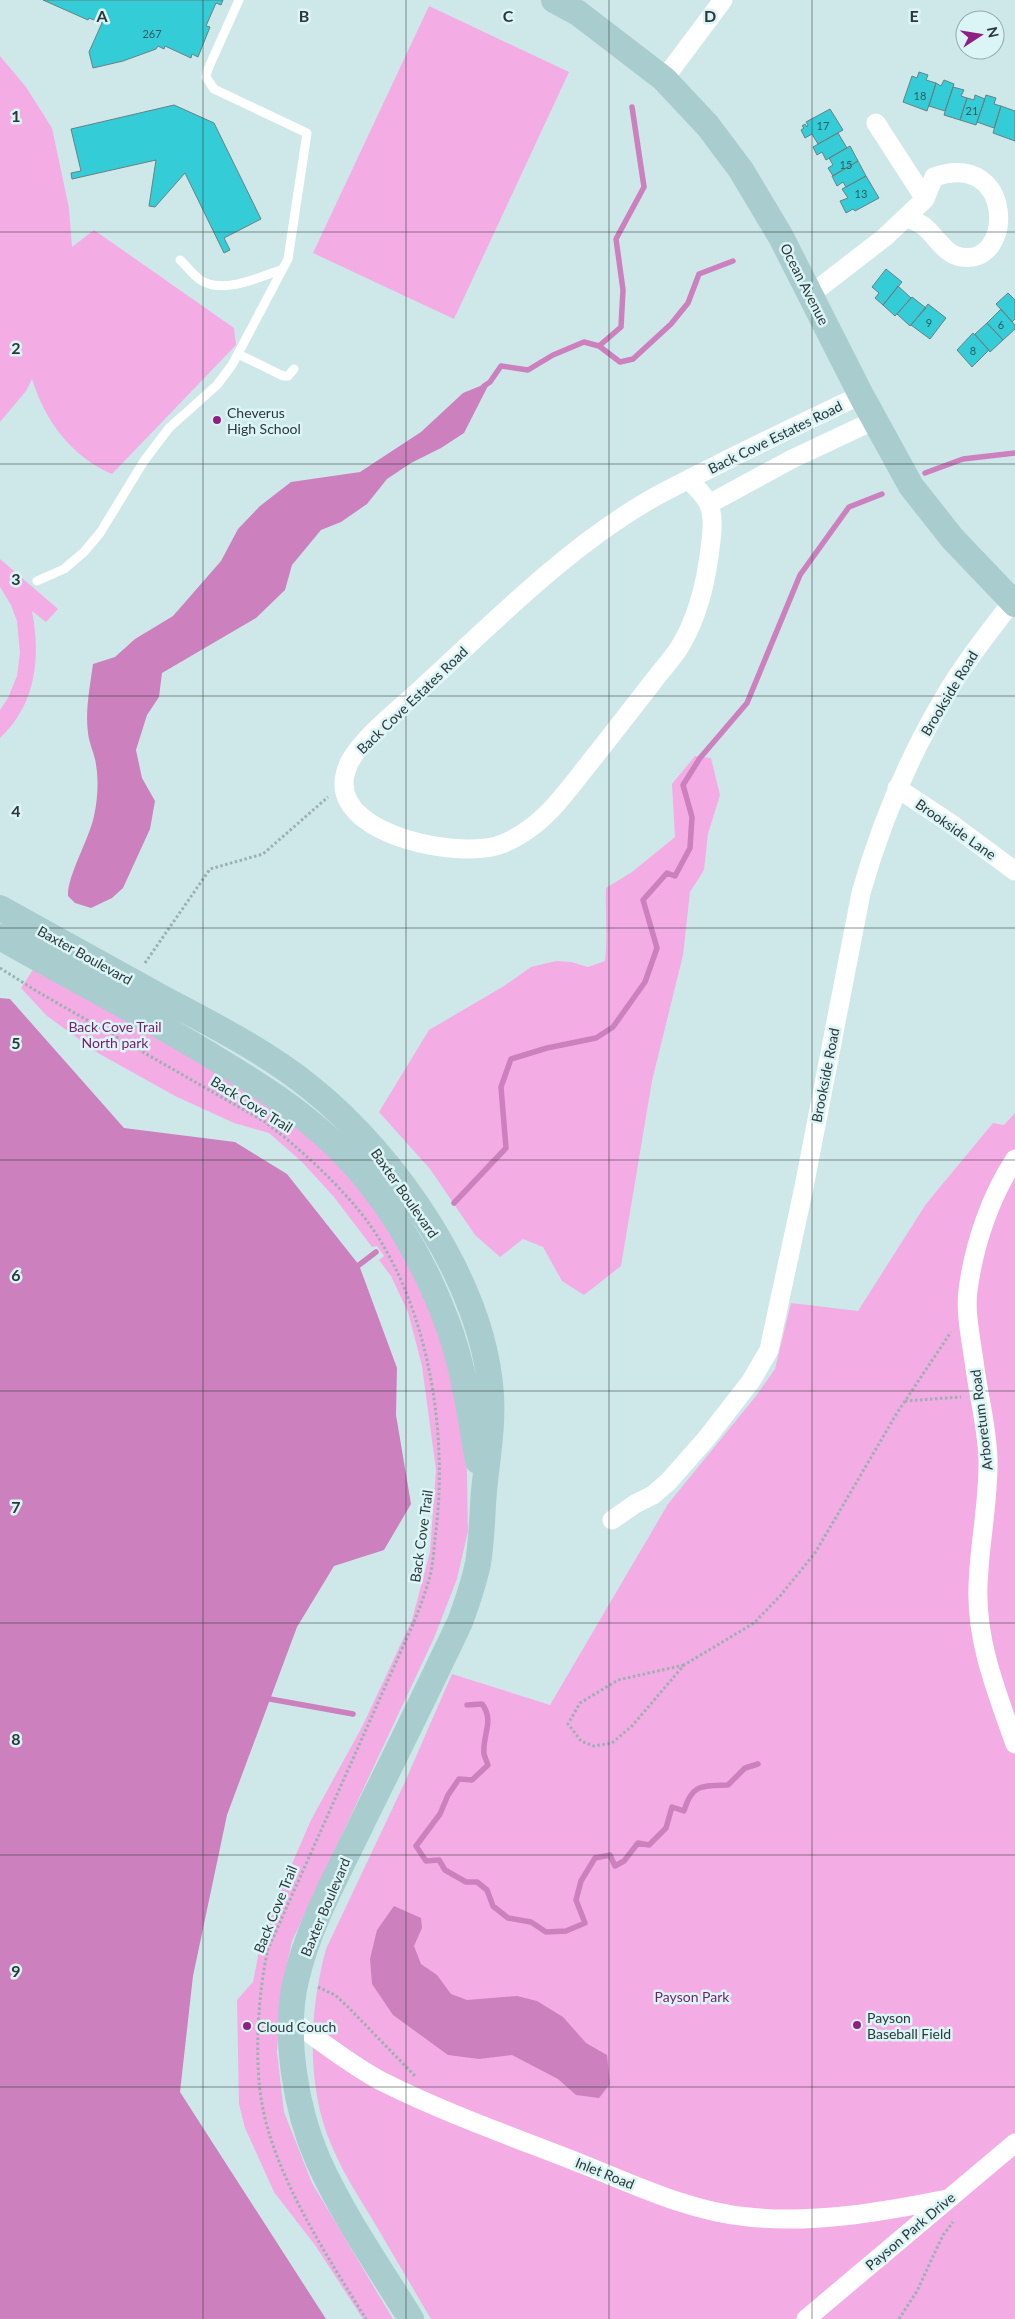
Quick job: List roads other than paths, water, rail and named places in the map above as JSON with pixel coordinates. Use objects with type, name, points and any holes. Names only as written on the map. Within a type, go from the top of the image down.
[{"type":"street","name":"Ocean Avenue","points":[[554,0],[578,13],[664,79],[708,126],[741,170],[781,237],[861,395],[902,471],[921,500],[952,538],[1014,603]]},
{"type":"street","points":[[664,79],[723,0]]},
{"type":"street","points":[[876,123],[926,199]]},
{"type":"street","points":[[810,295],[885,236],[906,217],[926,199],[934,177],[952,172],[974,174],[990,180],[1003,191],[1011,204],[1012,220],[1008,234],[996,248],[978,257],[959,257],[941,245],[925,227],[906,217]]},
{"type":"street","name":"Back Cove Estates Road","points":[[688,480],[709,504],[711,544],[706,577],[696,613],[682,644],[565,794],[538,824],[520,836],[499,846],[476,850],[433,847],[396,835],[361,817],[348,802],[344,783],[349,764],[360,749],[387,720],[550,573],[612,524],[647,501],[688,480],[861,395]]},
{"type":"street","name":"Back Cove Estates Road","points":[[709,504],[792,459],[874,420]]},
{"type":"street","name":"Brookside Road","points":[[612,1520],[635,1504],[653,1495],[668,1482],[752,1381],[769,1350],[800,1206],[861,893],[870,860],[897,788],[948,691],[974,651],[1014,603]]},
{"type":"street","name":"Brookside Lane","points":[[897,788],[950,823],[1015,871]]},
{"type":"street","name":"Baxter Boulevard","points":[[0,908],[235,1037],[282,1066],[338,1111],[374,1148],[408,1192],[449,1258],[479,1329],[487,1362],[491,1396],[489,1442],[478,1563],[460,1622],[336,1876],[308,1941],[295,1981],[292,2021],[291,2051],[295,2078],[306,2126],[318,2160],[342,2205],[410,2319]]},
{"type":"street","name":"Baxter Boulevard","points":[[0,937],[166,1029],[262,1086],[292,1107],[332,1142],[368,1181],[414,1252],[449,1326],[462,1373],[484,1494]]},
{"type":"street","name":"Arboretum Road","points":[[1015,1159],[992,1201],[981,1234],[968,1291],[968,1307],[988,1458],[988,1490],[978,1589],[980,1621],[993,1684],[1015,1744]]},
{"type":"street","name":"Inlet Road","points":[[292,2021],[381,2081],[415,2097],[613,2177],[668,2198],[706,2209],[746,2217],[788,2220],[852,2215],[947,2199]]},
{"type":"street","name":"Payson Park Drive","points":[[806,2319],[1015,2144]]},
{"type":"lane","points":[[37,580],[64,569],[84,552],[100,532],[144,462],[169,428],[217,386],[238,354],[288,258],[307,133],[214,88],[208,83],[206,77],[239,0]]},
{"type":"lane","points":[[180,260],[203,282],[221,285],[242,282],[281,270]]},
{"type":"lane","points":[[238,354],[283,376],[288,376],[294,369]]},
{"type":"waterway","points":[[599,346],[621,327],[623,290],[616,239],[644,187],[632,107]]},
{"type":"waterway","points":[[484,386],[490,382],[501,366],[528,370],[553,355],[584,342],[599,346],[620,362],[633,359],[671,324],[688,303],[699,274],[733,261]]},
{"type":"waterway","points":[[925,473],[963,459],[1015,453]]},
{"type":"waterway","points":[[454,1203],[506,1148],[501,1087],[511,1059],[547,1048],[596,1038],[613,1027],[645,982],[657,948],[643,900],[667,873],[675,876],[690,848],[692,817],[683,785],[700,758],[747,703],[800,575],[849,507],[882,494]]},
{"type":"waterway","points":[[359,1265],[376,1252]]},
{"type":"waterway","points":[[270,1699],[353,1714]]},
{"type":"waterway","points":[[467,1705],[482,1704],[486,1710],[488,1722],[484,1754],[488,1765],[472,1780],[459,1779],[448,1795],[440,1814],[416,1846],[426,1861],[439,1860],[445,1870],[466,1882],[477,1882],[487,1890],[493,1906],[508,1918],[531,1922],[546,1932],[566,1931],[585,1923],[576,1900],[581,1881],[595,1858],[610,1855],[615,1866],[624,1861],[638,1843],[649,1845],[666,1828],[672,1807],[684,1811],[687,1802],[695,1791],[705,1786],[728,1785],[745,1768],[758,1764]]},
{"type":"place","name":"Cheverus High School","points":[[217,420]]},
{"type":"place","name":"Payson Baseball Field","points":[[857,2025]]},
{"type":"place","name":"Cloud Couch","points":[[247,2026]]},
{"type":"park label","name":"Back Cove Trail North park","points":[[115,1034]]},
{"type":"park label","name":"Payson Park","points":[[692,1996]]}]
